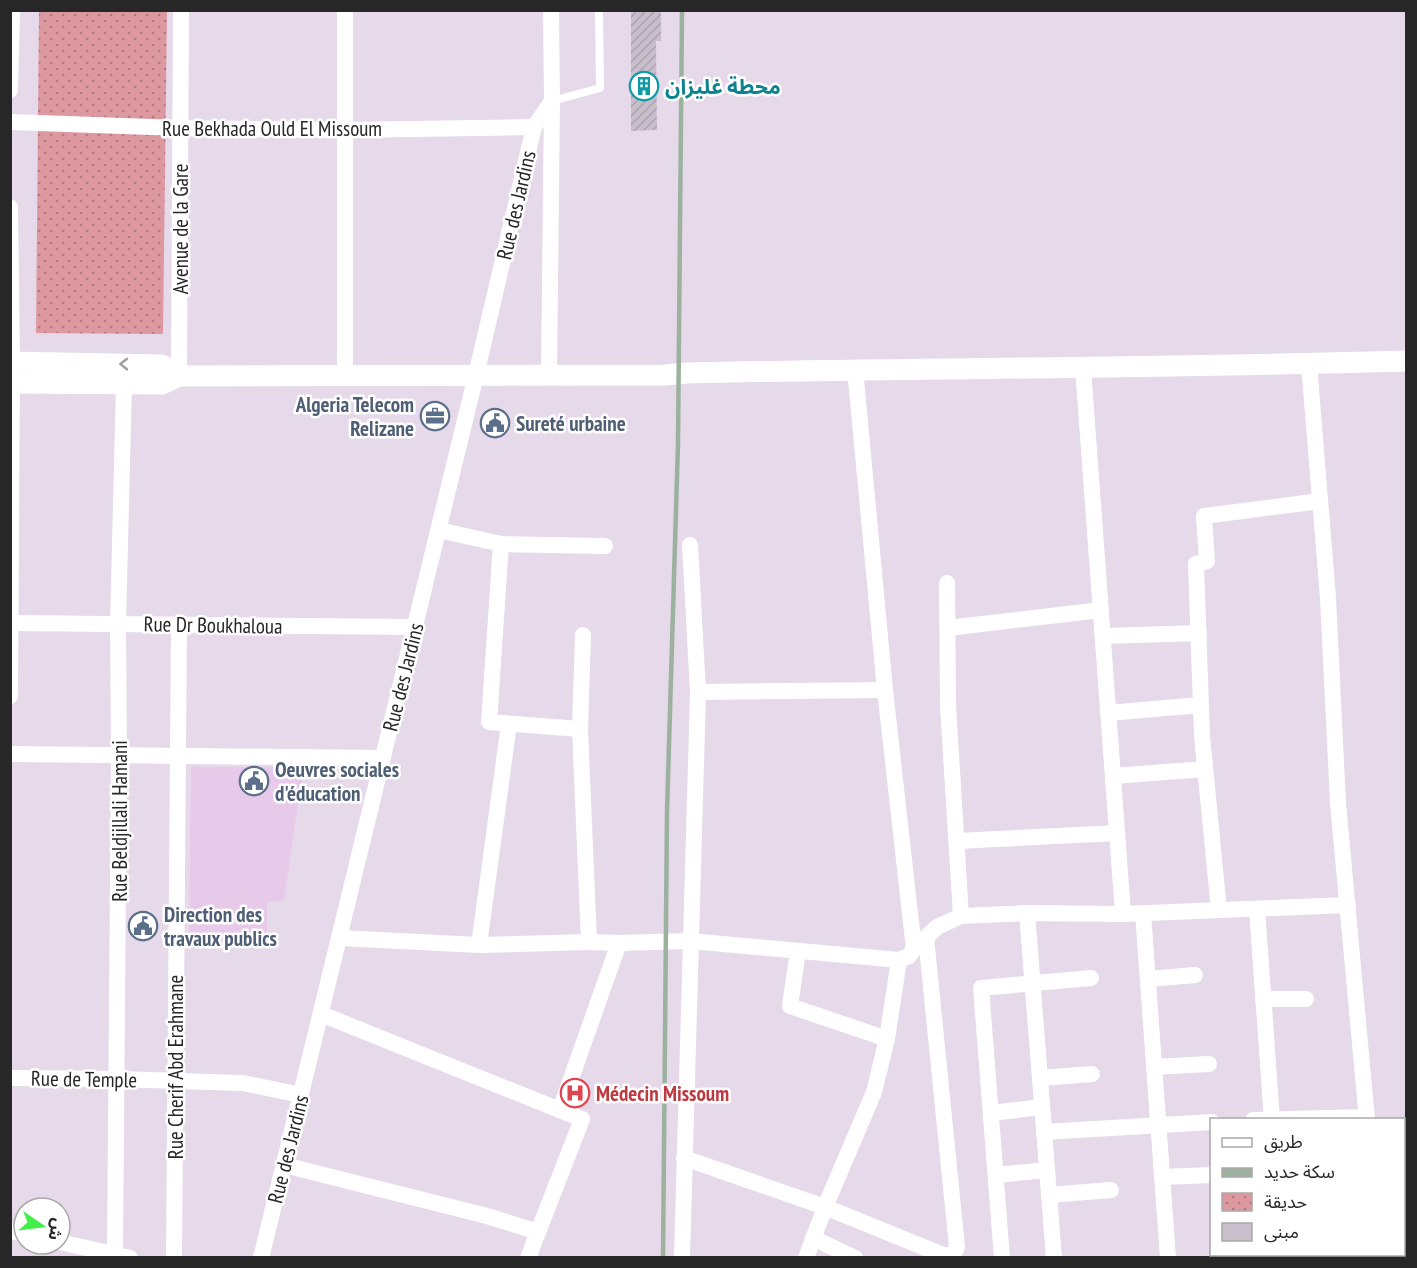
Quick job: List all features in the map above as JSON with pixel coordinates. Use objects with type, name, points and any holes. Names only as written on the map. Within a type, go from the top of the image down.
[{"type":"street","points":[[10,90],[12,10]]},
{"type":"street","name":"Avenue de la Gare","points":[[179,376],[181,10]]},
{"type":"street","points":[[345,10],[345,375]]},
{"type":"street","points":[[549,375],[551,10]]},
{"type":"street","name":"Rue des Jardins","points":[[261,1257],[439,530],[534,126],[552,101]]},
{"type":"street","name":"Rue Bekhada Ould El Missoum","points":[[10,122],[180,128],[344,129],[534,126]]},
{"type":"street","points":[[10,207],[10,696]]},
{"type":"street","points":[[11,372],[124,384],[162,384],[179,376],[665,375],[855,369],[1083,368],[1407,361]]},
{"type":"street","points":[[1309,364],[1328,598],[1338,803],[1366,1118]]},
{"type":"street","points":[[11,372],[162,365],[179,376]]},
{"type":"street","points":[[1083,368],[1123,914]]},
{"type":"street","points":[[684,1158],[825,1207],[944,1255],[955,1254],[957,1247],[920,943],[885,690],[855,369]]},
{"type":"street","name":"Rue Beldjillali Hamani","points":[[119,1256],[118,624],[124,384]]},
{"type":"street","points":[[1219,910],[1201,705],[1196,564],[1208,561],[1204,516],[1320,501]]},
{"type":"street","points":[[439,530],[501,544],[605,546]]},
{"type":"street","points":[[501,544],[489,722],[580,729]]},
{"type":"street","points":[[682,1257],[698,692],[690,545]]},
{"type":"street","points":[[947,583],[948,706],[961,916]]},
{"type":"street","points":[[948,628],[1101,610]]},
{"type":"street","name":"Rue Dr Boukhaloua","points":[[11,623],[415,627]]},
{"type":"street","name":"Rue Cherif Abd Erahmane","points":[[174,1257],[179,624]]},
{"type":"street","points":[[1103,636],[1199,633]]},
{"type":"street","points":[[583,635],[580,729],[589,942]]},
{"type":"street","points":[[698,692],[885,690]]},
{"type":"street","points":[[1108,713],[1201,705]]},
{"type":"street","points":[[479,945],[509,724]]},
{"type":"street","points":[[10,754],[383,758]]},
{"type":"street","points":[[1113,776],[1205,769]]},
{"type":"street","points":[[957,841],[1117,833]]},
{"type":"street","points":[[340,938],[479,945],[690,941],[899,960],[909,956],[937,927],[961,916],[1143,914],[1348,905]]},
{"type":"street","points":[[1257,909],[1272,1118]]},
{"type":"street","points":[[1027,914],[1054,1257]]},
{"type":"street","points":[[1143,914],[1168,1257]]},
{"type":"street","points":[[560,1110],[619,943]]},
{"type":"street","points":[[798,951],[790,1006],[887,1040]]},
{"type":"street","points":[[806,1257],[874,1092],[887,1040],[899,960]]},
{"type":"street","points":[[1148,979],[1195,975]]},
{"type":"street","points":[[1002,1257],[981,988],[1091,978]]},
{"type":"street","points":[[1263,999],[1306,999]]},
{"type":"street","points":[[321,1014],[582,1119],[528,1257]]},
{"type":"street","points":[[1154,1067],[1209,1064]]},
{"type":"street","points":[[1040,1078],[1092,1074]]},
{"type":"street","name":"Rue de Temple","points":[[10,1078],[243,1083],[301,1095]]},
{"type":"street","points":[[991,1113],[1042,1107]]},
{"type":"street","points":[[1044,1132],[1210,1122]]},
{"type":"street","points":[[284,1165],[487,1216],[538,1232]]},
{"type":"street","points":[[996,1175],[1047,1170]]},
{"type":"street","points":[[1162,1177],[1210,1175]]},
{"type":"street","points":[[1049,1195],[1111,1190]]},
{"type":"street","points":[[813,1238],[855,1257]]},
{"type":"street","points":[[72,1245],[119,1256]]},
{"type":"lane","points":[[552,101],[600,88],[599,10]]},
{"type":"shaded area","points":[[191,767],[303,767],[284,901],[267,902],[267,942],[189,941]]},
{"type":"green space","points":[[39,11],[167,11],[163,334],[36,333]]},
{"type":"building","name":"محطة غليزان","points":[[631,10],[661,10],[661,41],[656,41],[657,130],[631,131]]},
{"type":"railway","points":[[663,1258],[667,812],[678,443],[682,10]]},
{"type":"place","name":"محطة غليزان","points":[[644,86]]},
{"type":"place","name":"Algeria Telecom Relizane","points":[[435,416]]},
{"type":"place","name":"Sureté urbaine","points":[[495,423]]},
{"type":"place","name":"Oeuvres sociales d'éducation","points":[[254,781]]},
{"type":"place","name":"Direction des travaux publics","points":[[143,926]]},
{"type":"place","name":"Médecin Missoum","points":[[575,1093]]}]
